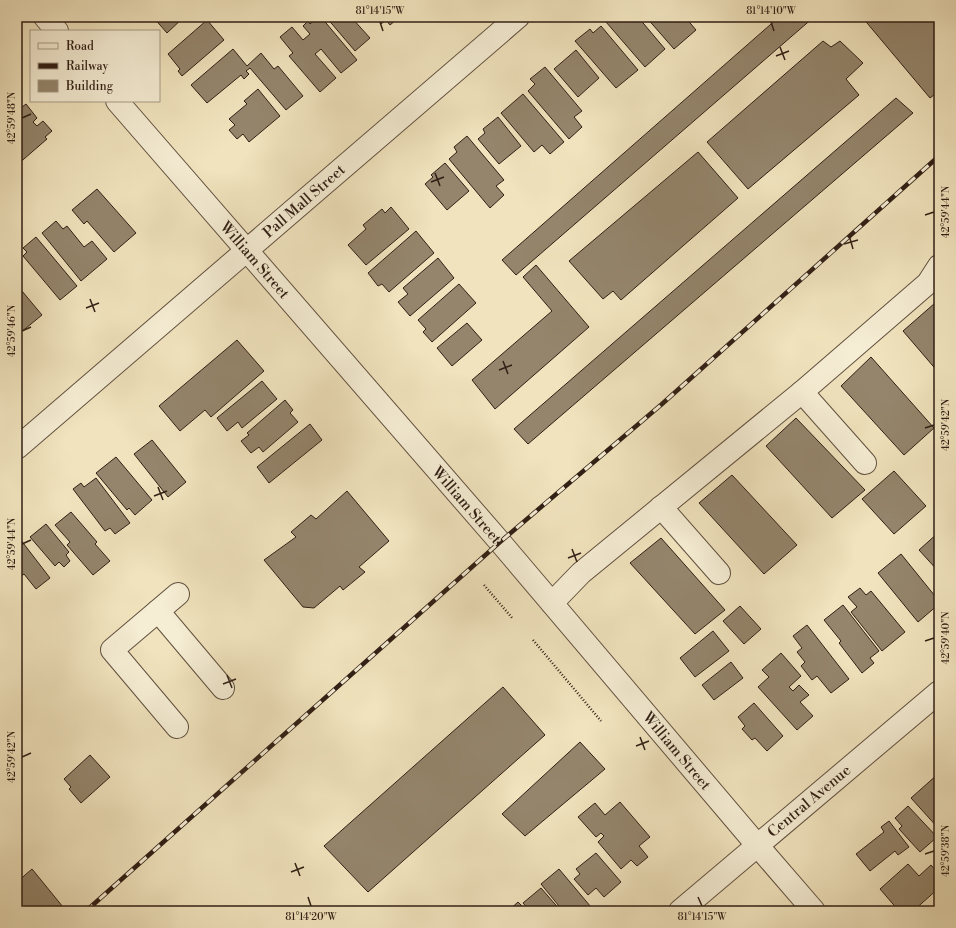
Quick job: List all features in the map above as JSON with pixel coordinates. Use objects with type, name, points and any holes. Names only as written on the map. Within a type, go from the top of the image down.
[{"type":"street","points":[[45,17],[56,30]]},
{"type":"street","name":"Pall Mall Street","points":[[17,448],[518,17]]},
{"type":"street","name":"William Street","points":[[118,102],[552,603],[814,911]]},
{"type":"street","points":[[552,603],[581,573],[802,392],[928,283],[938,272]]},
{"type":"street","points":[[802,392],[865,463]]},
{"type":"street","points":[[662,508],[719,574]]},
{"type":"street","points":[[177,727],[112,650],[178,594]]},
{"type":"street","points":[[158,611],[223,688]]},
{"type":"street","name":"Central Avenue","points":[[680,911],[939,692]]},
{"type":"path","points":[[484,585],[513,619]]},
{"type":"path","points":[[533,640],[601,721]]},
{"type":"building","points":[[153,17],[184,17],[167,33]]},
{"type":"building","points":[[318,17],[321,17],[357,60],[341,73],[321,49],[315,54],[336,78],[320,92],[289,56],[293,53],[280,37],[292,27],[303,40],[310,34],[303,26],[308,21],[310,24]]},
{"type":"building","points":[[326,17],[351,17],[370,38],[355,51]]},
{"type":"building","points":[[376,17],[394,17],[396,20],[390,25],[386,20],[381,24]]},
{"type":"building","points":[[612,17],[638,17],[665,49],[645,67],[606,22]]},
{"type":"building","points":[[646,17],[685,17],[696,30],[674,49]]},
{"type":"building","points":[[779,17],[814,17],[516,275],[502,260]]},
{"type":"building","points":[[862,17],[939,17],[939,91],[930,98]]},
{"type":"building","points":[[207,20],[224,40],[182,76],[178,71],[180,69],[168,54]]},
{"type":"building","points":[[601,26],[638,70],[616,88],[575,41],[590,29],[593,33]]},
{"type":"building","points":[[823,41],[831,47],[840,41],[863,63],[846,79],[859,95],[748,189],[707,142]]},
{"type":"building","points":[[233,49],[247,66],[261,53],[274,69],[278,66],[303,96],[286,110],[250,68],[246,71],[249,74],[244,79],[241,75],[207,103],[191,85]]},
{"type":"building","points":[[576,50],[599,78],[578,97],[554,69]]},
{"type":"building","points":[[545,67],[582,111],[574,117],[582,127],[569,139],[528,91],[535,84],[530,79]]},
{"type":"building","points":[[258,89],[280,116],[249,142],[243,134],[237,139],[229,130],[235,125],[229,119],[247,104],[244,101]]},
{"type":"building","points":[[523,94],[564,142],[550,154],[542,145],[534,152],[501,113]]},
{"type":"building","points":[[896,98],[913,113],[528,444],[514,429]]},
{"type":"building","points":[[26,104],[37,118],[33,122],[37,126],[43,121],[52,131],[45,137],[47,139],[17,165],[17,111]]},
{"type":"building","points":[[498,117],[521,146],[499,164],[478,139],[485,133],[483,129]]},
{"type":"building","points":[[467,136],[504,180],[496,186],[504,195],[490,208],[449,159],[457,152],[454,147]]},
{"type":"building","points":[[698,152],[738,198],[621,300],[613,291],[603,299],[569,261]]},
{"type":"building","points":[[445,163],[469,191],[447,210],[425,184],[433,177],[431,175]]},
{"type":"building","points":[[97,189],[136,233],[114,252],[87,221],[84,224],[72,210]]},
{"type":"building","points":[[391,207],[409,229],[366,265],[348,245],[366,229],[363,225],[382,209],[385,213]]},
{"type":"building","points":[[56,221],[63,229],[67,226],[84,247],[92,241],[107,259],[81,281],[42,233]]},
{"type":"building","points":[[416,231],[434,253],[389,292],[382,284],[378,286],[368,273]]},
{"type":"building","points":[[36,237],[77,286],[60,300],[23,256],[27,252],[23,248]]},
{"type":"building","points":[[438,258],[454,278],[410,316],[398,302],[408,294],[403,288]]},
{"type":"building","points":[[536,265],[589,327],[495,409],[472,380],[552,311],[523,277]]},
{"type":"building","points":[[459,284],[476,303],[432,342],[423,332],[426,329],[418,320]]},
{"type":"building","points":[[17,285],[42,315],[20,333],[17,329]]},
{"type":"building","points":[[935,303],[939,308],[939,373],[903,331]]},
{"type":"building","points":[[467,323],[482,340],[452,366],[437,348]]},
{"type":"building","points":[[237,340],[264,371],[211,417],[205,410],[180,431],[159,406]]},
{"type":"building","points":[[871,357],[934,428],[904,455],[841,386]]},
{"type":"building","points":[[262,381],[277,399],[242,428],[238,422],[227,431],[217,418]]},
{"type":"building","points":[[285,400],[293,410],[290,413],[298,422],[263,452],[259,447],[251,453],[241,441],[249,435],[247,433]]},
{"type":"building","points":[[796,418],[865,490],[832,518],[766,446]]},
{"type":"building","points":[[310,424],[322,440],[269,483],[257,467]]},
{"type":"building","points":[[152,440],[186,482],[168,497],[134,454]]},
{"type":"building","points":[[116,457],[152,500],[135,515],[129,508],[127,510],[96,473]]},
{"type":"building","points":[[894,471],[926,506],[894,534],[862,499]]},
{"type":"building","points":[[732,475],[797,545],[764,574],[699,503]]},
{"type":"building","points":[[96,478],[130,523],[115,534],[110,528],[105,531],[73,489],[81,483],[84,487]]},
{"type":"building","points":[[347,491],[389,541],[359,567],[365,572],[343,590],[340,586],[314,608],[303,607],[264,560],[296,537],[291,532],[311,515],[316,519]]},
{"type":"building","points":[[71,512],[97,542],[95,544],[110,561],[93,575],[67,545],[70,542],[55,525]]},
{"type":"building","points":[[46,524],[69,552],[66,555],[70,561],[64,567],[59,562],[55,566],[30,537]]},
{"type":"building","points":[[939,532],[939,572],[919,550]]},
{"type":"building","points":[[17,535],[50,578],[36,589],[24,574],[19,578],[17,575]]},
{"type":"building","points":[[661,538],[725,610],[695,634],[630,563]]},
{"type":"building","points":[[901,554],[939,601],[939,604],[918,622],[878,573]]},
{"type":"building","points":[[860,588],[866,595],[871,591],[905,632],[882,651],[851,612],[857,607],[848,597]]},
{"type":"building","points":[[843,605],[879,651],[870,658],[874,663],[862,673],[839,643],[841,641],[824,620]]},
{"type":"building","points":[[740,606],[761,629],[744,644],[723,621]]},
{"type":"building","points":[[807,625],[849,679],[831,693],[817,676],[812,680],[801,666],[805,662],[797,652],[802,648],[793,636]]},
{"type":"building","points":[[713,631],[729,651],[695,677],[680,658]]},
{"type":"building","points":[[781,653],[801,676],[789,687],[793,691],[799,685],[809,695],[800,702],[813,716],[797,730],[758,687],[769,677],[762,670]]},
{"type":"building","points":[[731,662],[743,678],[714,700],[702,685]]},
{"type":"building","points":[[503,687],[545,735],[368,892],[324,846]]},
{"type":"building","points":[[754,703],[783,736],[767,751],[755,738],[752,740],[742,729],[745,726],[738,717]]},
{"type":"building","points":[[580,742],[605,769],[525,836],[502,814]]},
{"type":"building","points":[[90,755],[110,777],[81,803],[69,789],[71,787],[64,779]]},
{"type":"building","points":[[938,774],[939,775],[939,829],[911,798]]},
{"type":"building","points":[[620,802],[650,837],[639,846],[648,857],[637,866],[631,860],[621,869],[598,842],[604,836],[601,833],[596,837],[578,817],[595,803],[605,815]]},
{"type":"building","points":[[908,806],[937,837],[920,852],[899,829],[902,826],[895,818]]},
{"type":"building","points":[[889,821],[909,847],[898,855],[895,851],[870,871],[856,854],[884,832],[881,827]]},
{"type":"building","points":[[596,853],[621,882],[604,897],[596,888],[588,895],[574,879],[580,874],[576,869]]},
{"type":"building","points":[[908,864],[919,876],[931,865],[939,874],[939,888],[913,911],[899,911],[880,889]]},
{"type":"building","points":[[32,869],[63,907],[58,911],[17,911],[17,882]]},
{"type":"building","points":[[559,869],[591,907],[587,911],[563,911],[541,884]]},
{"type":"building","points":[[541,888],[561,911],[530,911],[523,903]]},
{"type":"building","points":[[518,902],[527,911],[508,911]]},
{"type":"railway","points":[[86,911],[500,542],[662,404],[939,156]]}]
